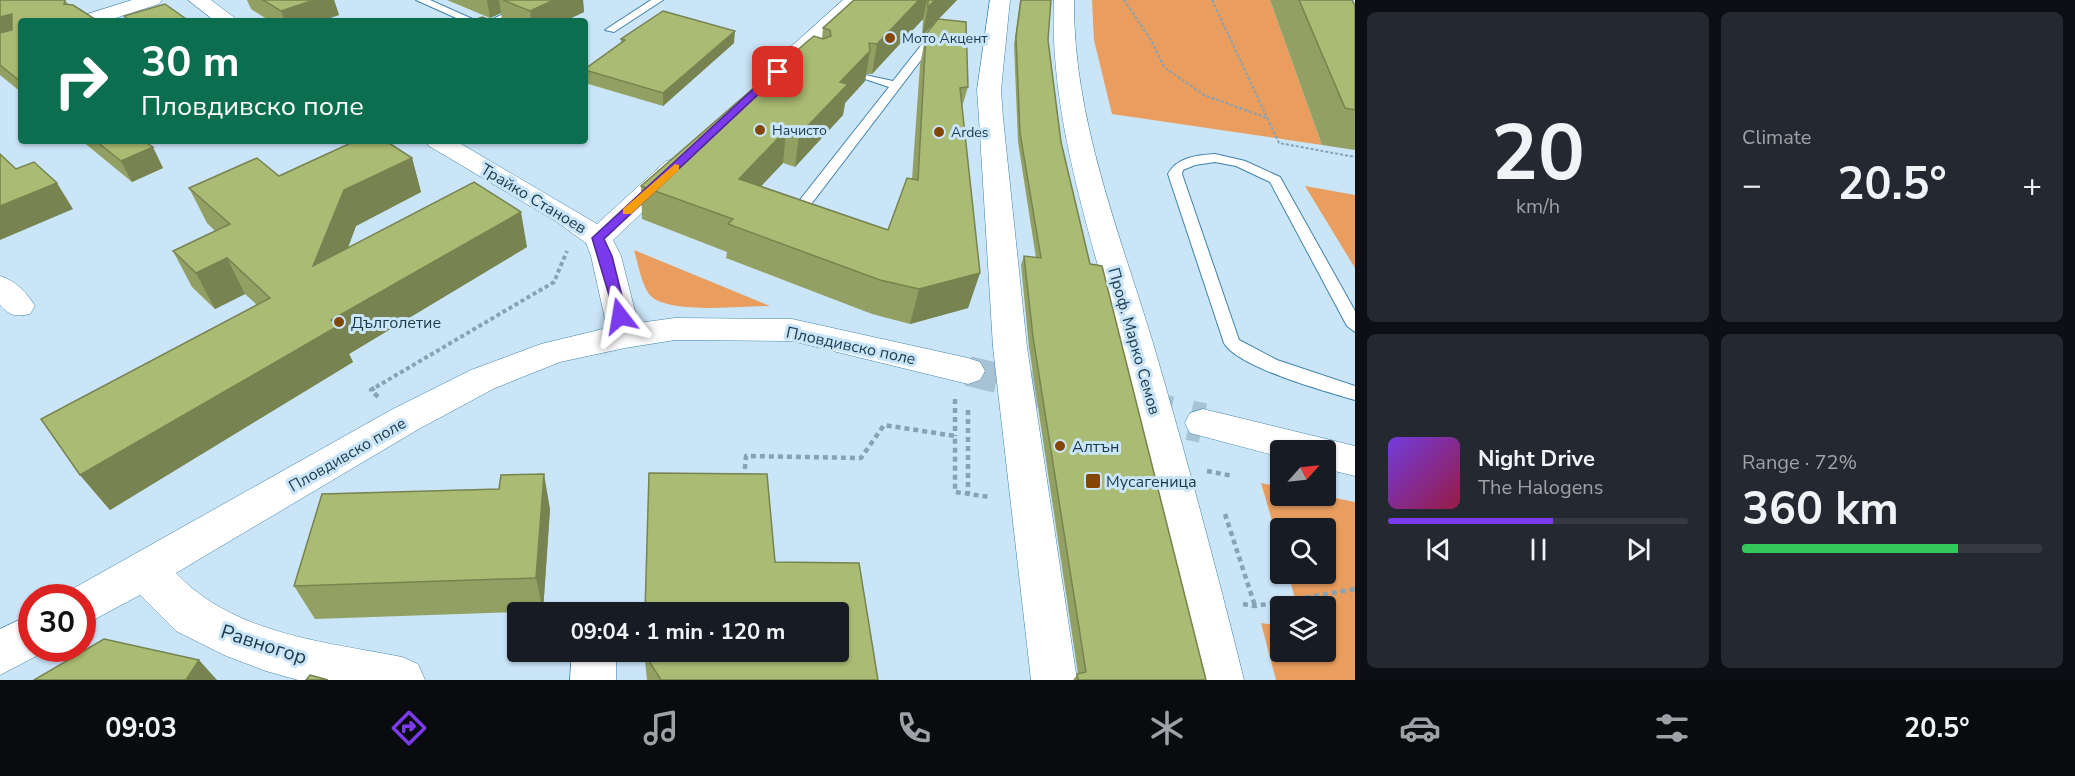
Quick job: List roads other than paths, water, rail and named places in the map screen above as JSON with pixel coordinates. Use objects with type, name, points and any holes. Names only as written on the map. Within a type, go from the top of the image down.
[{"type":"street","points":[[95,18],[152,0]]},
{"type":"street","points":[[760,88],[803,59],[855,0]]},
{"type":"street","points":[[1000,0],[989,90],[990,118],[1011,358],[1054,680]]},
{"type":"street","name":"Проф. Марко Семов","points":[[1064,0],[1063,33],[1066,77],[1076,131],[1173,474],[1221,680]]},
{"type":"street","points":[[204,1],[225,18]]},
{"type":"street","name":"Трайко Станоев","points":[[443,144],[567,216],[585,240]]},
{"type":"street","points":[[625,336],[606,256],[585,240],[693,151]]},
{"type":"street","name":"Пловдивско поле","points":[[96,598],[404,420],[503,371],[553,352],[625,336],[675,329],[792,330],[968,371]]},
{"type":"street","points":[[1203,423],[1271,440]]},
{"type":"street","points":[[1336,456],[1355,461]]},
{"type":"street","name":"Равногор","points":[[146,571],[189,615],[229,636],[323,673],[402,680]]},
{"type":"street","points":[[0,653],[18,643]]},
{"type":"lane","points":[[421,0],[465,18]]},
{"type":"lane","points":[[500,18],[539,0]]},
{"type":"lane","points":[[610,30],[657,0]]},
{"type":"lane","points":[[804,204],[930,41]]},
{"type":"lane","points":[[869,77],[896,85]]},
{"type":"lane","points":[[1355,326],[1275,180],[1254,168],[1233,160],[1196,160],[1178,168],[1175,174],[1232,343],[1248,356],[1355,393]]},
{"type":"tunnel","points":[[968,371],[1037,387]]},
{"type":"tunnel","points":[[1030,385],[1080,397]]},
{"type":"tunnel","points":[[1131,408],[1203,423]]},
{"type":"place","name":"Мото Акцент","points":[[890,38]]},
{"type":"place","name":"Начисто","points":[[760,130]]},
{"type":"place","name":"Ardes","points":[[939,132]]},
{"type":"place","name":"Дълголетие","points":[[339,322]]},
{"type":"place","name":"Алтън","points":[[1060,446]]},
{"type":"place","name":"Мусагеница","points":[[1093,481]]}]
